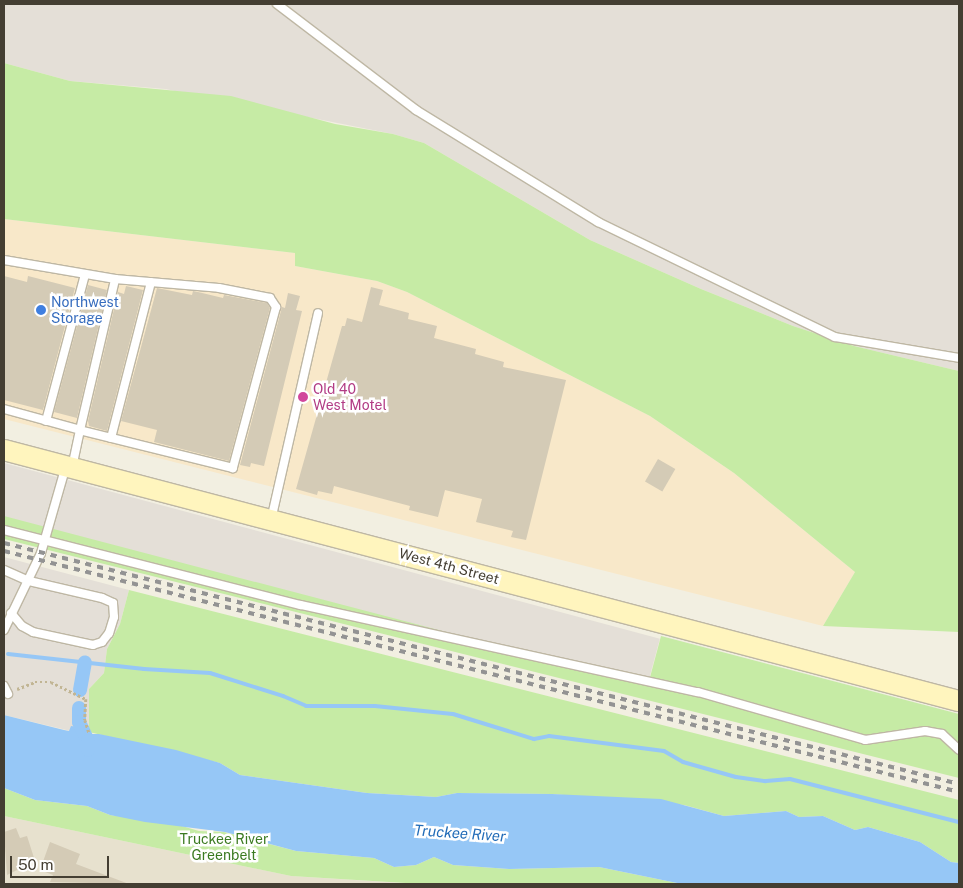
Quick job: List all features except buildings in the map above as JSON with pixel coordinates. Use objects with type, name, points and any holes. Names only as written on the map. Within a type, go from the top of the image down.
[{"type":"main road","name":"West 4th Street","points":[[4,450],[959,701]]},
{"type":"main road","name":"West 4th Street","points":[[895,683],[959,696]]},
{"type":"lane","points":[[277,4],[416,110],[598,222],[835,337],[959,358]]},
{"type":"lane","points":[[4,260],[115,279],[219,288],[270,298],[276,307],[233,468],[4,409]]},
{"type":"lane","points":[[46,421],[85,274]]},
{"type":"lane","points":[[4,630],[29,581],[45,541],[69,467],[80,430],[115,279]]},
{"type":"lane","points":[[111,438],[151,282]]},
{"type":"lane","points":[[271,520],[318,313]]},
{"type":"lane","points":[[4,530],[301,605],[698,692],[865,740],[925,731],[942,734],[959,750]]},
{"type":"lane","points":[[4,570],[29,581],[113,603],[114,617],[109,633],[102,642],[93,645],[56,638],[22,626],[11,613]]},
{"type":"lane","points":[[4,686],[8,694]]},
{"type":"path","points":[[8,694],[34,682],[51,682],[70,690],[86,699],[85,720],[89,732]]},
{"type":"shaded area","points":[[4,4],[959,4],[959,371],[854,346],[793,326],[701,289],[590,240],[424,143],[393,134],[165,89],[70,81],[4,63]]},
{"type":"shaded area","points":[[4,219],[295,253],[295,266],[377,281],[407,292],[650,416],[734,473],[855,572],[823,626],[4,419]]},
{"type":"shaded area","points":[[4,463],[660,639],[646,690],[4,518]]},
{"type":"shaded area","points":[[4,557],[129,590],[120,624],[107,649],[104,673],[89,689],[89,732],[83,734],[4,715]]},
{"type":"shaded area","points":[[4,816],[291,876],[417,884],[4,884]]},
{"type":"green space","points":[[4,63],[70,81],[231,96],[335,124],[393,134],[424,143],[590,240],[701,289],[793,326],[854,346],[959,371],[959,632],[823,626],[855,572],[734,473],[650,416],[407,292],[377,281],[295,266],[295,253],[4,219]]},
{"type":"green space","points":[[4,516],[648,685],[661,636],[959,714],[959,778],[4,539]]},
{"type":"green space","points":[[129,590],[959,800],[959,863],[951,862],[920,842],[868,827],[855,830],[823,816],[799,817],[786,811],[724,816],[684,805],[552,794],[457,793],[436,797],[367,793],[240,775],[220,763],[89,732],[89,689],[104,673],[107,649],[120,624]]},
{"type":"green space","name":"Truckee River Greenbelt","points":[[4,788],[35,800],[87,806],[110,815],[175,824],[199,831],[224,832],[296,851],[374,858],[394,867],[416,865],[434,857],[453,865],[509,869],[599,867],[682,884],[422,884],[291,876],[4,816]]},
{"type":"water","name":"Truckee River","points":[[4,715],[69,731],[71,726],[78,727],[83,734],[99,734],[176,750],[220,763],[240,775],[367,793],[436,797],[457,793],[552,794],[661,799],[724,816],[786,811],[799,817],[823,816],[855,830],[868,827],[920,842],[951,862],[959,863],[959,884],[682,884],[599,867],[509,869],[453,865],[434,857],[416,865],[394,867],[374,858],[296,851],[225,832],[145,822],[110,815],[87,806],[35,800],[4,788]]},
{"type":"waterway","points":[[8,654],[144,669],[210,673],[283,696],[306,706],[375,706],[453,714],[534,739],[549,736],[664,751],[683,762],[736,777],[766,781],[790,779],[959,822]]},
{"type":"waterway","points":[[80,690],[85,662]]},
{"type":"waterway","points":[[79,708],[79,722],[88,741],[88,750]]},
{"type":"railway","points":[[4,543],[959,784]]},
{"type":"railway","points":[[4,551],[959,792]]},
{"type":"place","name":"Northwest Storage","points":[[41,310]]},
{"type":"place","name":"Old 40 West Motel","points":[[303,397]]}]
